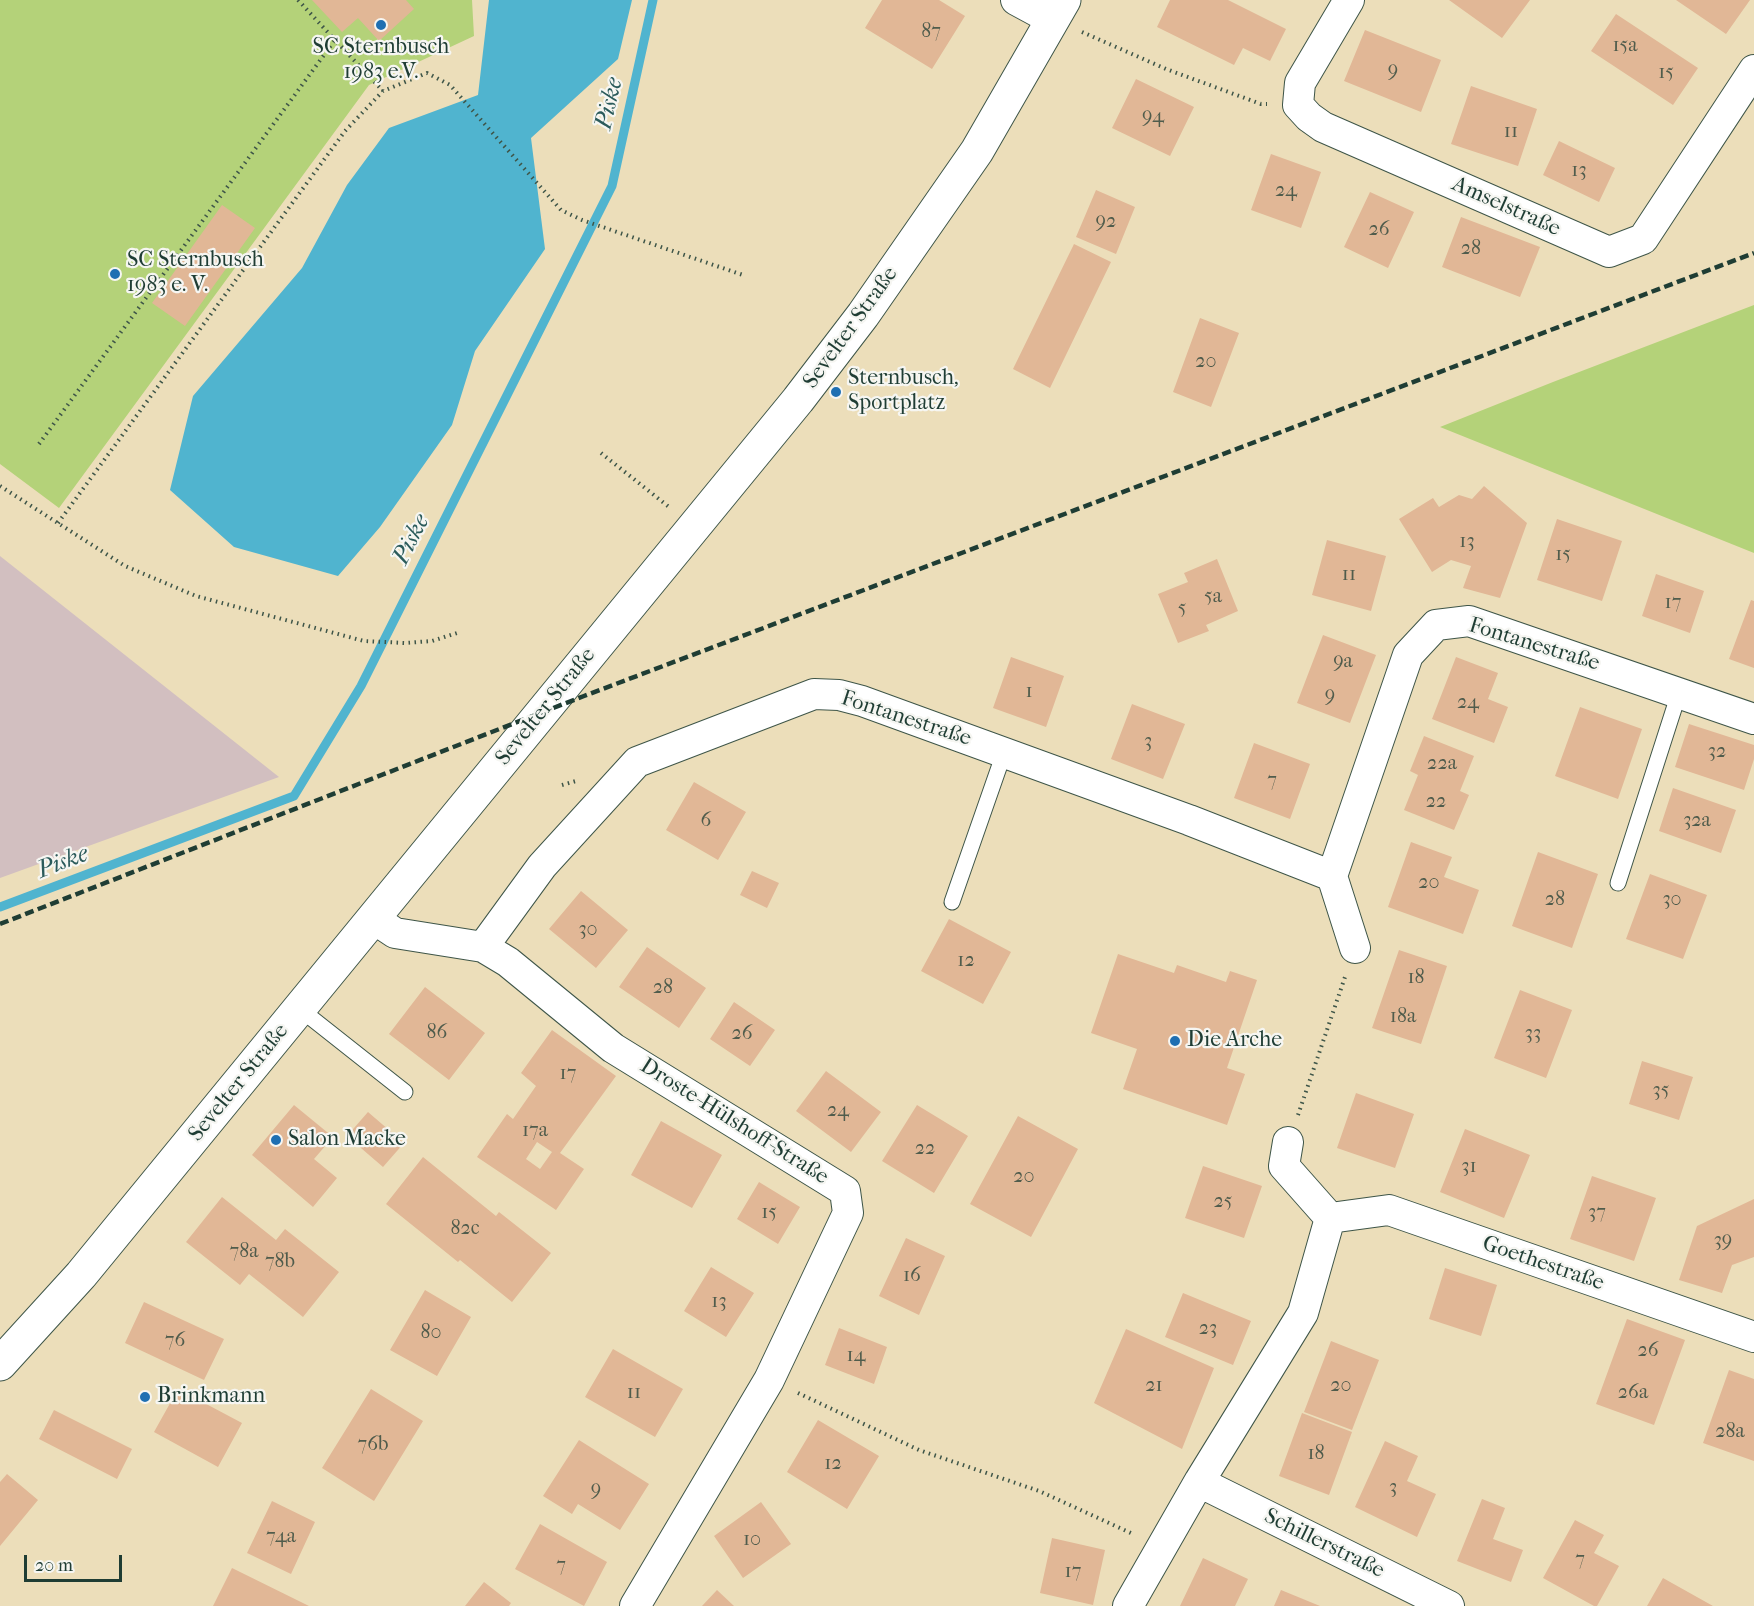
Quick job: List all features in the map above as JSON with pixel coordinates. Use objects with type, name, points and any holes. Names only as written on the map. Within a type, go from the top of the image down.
[{"type":"street","points":[[1016,0],[1059,10]]},
{"type":"street","points":[[1298,105],[1300,83],[1349,0]]},
{"type":"street","name":"Sevelter Straße","points":[[0,1364],[81,1275],[798,400],[863,315],[977,151],[1059,10]]},
{"type":"street","name":"Amselstraße","points":[[1298,105],[1323,127],[1609,252],[1642,239],[1754,70]]},
{"type":"street","name":"Fontanestraße","points":[[483,948],[543,866],[637,762],[814,694],[839,695],[862,701],[1189,820],[1332,876],[1408,655],[1436,625],[1469,621],[1754,719]]},
{"type":"street","points":[[1332,876],[1355,948]]},
{"type":"street","name":"Droste-Hülshoff-Straße","points":[[374,920],[395,933],[483,948],[508,962],[613,1048],[845,1191],[848,1213],[769,1380],[634,1606]]},
{"type":"street","points":[[1128,1606],[1199,1482],[1303,1313],[1330,1218],[1284,1166],[1288,1142]]},
{"type":"street","name":"Goethestraße","points":[[1330,1218],[1389,1210],[1754,1337]]},
{"type":"street","name":"Schillerstraße","points":[[1199,1482],[1449,1606]]},
{"type":"lane","points":[[1618,883],[1679,693]]},
{"type":"lane","points":[[952,902],[1004,753]]},
{"type":"lane","points":[[300,1010],[405,1092]]},
{"type":"path","points":[[298,0],[383,91]]},
{"type":"path","points":[[1059,10],[1166,69],[1261,104],[1298,105]]},
{"type":"path","points":[[39,444],[335,40]]},
{"type":"path","points":[[58,524],[345,131],[383,91],[427,73],[450,85],[561,210],[582,220],[742,274]]},
{"type":"path","points":[[601,453],[694,526]]},
{"type":"path","points":[[0,486],[125,566],[196,596],[364,641],[405,643],[432,641],[457,633]]},
{"type":"path","points":[[1288,1142],[1355,948]]},
{"type":"path","points":[[769,1380],[919,1450],[1039,1491],[1161,1546]]},
{"type":"shaded area","points":[[0,556],[279,777],[0,878]]},
{"type":"green space","name":"SC Sternbusch 1983 e. V.","points":[[0,0],[472,0],[474,36],[369,85],[59,508],[0,464]]},
{"type":"green space","points":[[1754,305],[1754,553],[1440,427],[1553,382]]},
{"type":"water","points":[[489,0],[632,0],[618,59],[531,138],[545,249],[475,351],[452,425],[380,527],[338,576],[234,547],[170,490],[193,396],[302,268],[347,185],[389,128],[478,95]]},
{"type":"building","name":"SC Sternbusch 1983 e.V.","points":[[312,0],[406,0],[414,9],[379,41],[358,18],[342,32]]},
{"type":"building","points":[[882,0],[939,0],[965,16],[932,69],[865,28]]},
{"type":"building","points":[[1170,0],[1228,0],[1286,29],[1270,61],[1243,48],[1234,65],[1157,27]]},
{"type":"building","points":[[1449,0],[1530,0],[1502,38]]},
{"type":"building","points":[[1676,0],[1750,0],[1726,34]]},
{"type":"building","points":[[1616,14],[1698,68],[1673,105],[1591,51]]},
{"type":"building","points":[[1365,30],[1441,60],[1421,112],[1344,81]]},
{"type":"building","points":[[1136,79],[1194,107],[1170,156],[1112,128]]},
{"type":"building","points":[[1471,86],[1537,109],[1518,166],[1451,144]]},
{"type":"building","points":[[1559,141],[1615,168],[1599,202],[1543,175]]},
{"type":"building","points":[[1271,154],[1321,172],[1301,228],[1251,210]]},
{"type":"building","points":[[1096,190],[1135,207],[1116,254],[1076,237]]},
{"type":"building","points":[[1370,192],[1414,212],[1388,268],[1344,247]]},
{"type":"building","points":[[222,205],[255,228],[185,326],[152,303]]},
{"type":"building","points":[[1461,217],[1540,247],[1520,297],[1442,267]]},
{"type":"building","points":[[1074,244],[1111,262],[1050,388],[1013,369]]},
{"type":"building","points":[[1200,318],[1239,333],[1211,407],[1173,392]]},
{"type":"building","points":[[1484,486],[1527,523],[1500,598],[1463,588],[1471,566],[1451,560],[1432,572],[1399,519],[1433,498],[1439,507],[1459,495],[1472,499]]},
{"type":"building","points":[[1557,519],[1622,541],[1602,601],[1537,580]]},
{"type":"building","points":[[1327,540],[1386,556],[1371,611],[1312,595]]},
{"type":"building","points":[[1217,559],[1238,611],[1206,625],[1209,631],[1178,643],[1158,594],[1188,582],[1184,573]]},
{"type":"building","points":[[1656,574],[1704,591],[1690,633],[1642,616]]},
{"type":"building","points":[[1751,600],[1754,601],[1754,668],[1729,659]]},
{"type":"building","points":[[1323,635],[1376,655],[1350,723],[1297,703]]},
{"type":"building","points":[[1011,657],[1064,676],[1046,727],[993,708]]},
{"type":"building","points":[[1456,657],[1498,673],[1488,699],[1508,707],[1494,743],[1432,719]]},
{"type":"building","points":[[1132,704],[1185,724],[1163,779],[1111,759]]},
{"type":"building","points":[[1580,707],[1642,729],[1618,799],[1555,776]]},
{"type":"building","points":[[1689,724],[1754,745],[1754,759],[1744,790],[1675,767]]},
{"type":"building","points":[[1424,736],[1474,756],[1460,791],[1469,795],[1454,830],[1404,810],[1418,775],[1410,771]]},
{"type":"building","points":[[1254,743],[1310,764],[1290,819],[1234,798]]},
{"type":"building","points":[[694,782],[746,812],[718,860],[666,830]]},
{"type":"building","points":[[1673,788],[1736,810],[1721,853],[1659,831]]},
{"type":"building","points":[[1411,842],[1452,857],[1444,877],[1479,890],[1463,934],[1388,907]]},
{"type":"building","points":[[1538,852],[1598,874],[1572,948],[1512,926]]},
{"type":"building","points":[[752,871],[779,883],[767,908],[740,895]]},
{"type":"building","points":[[1650,874],[1707,895],[1683,959],[1626,939]]},
{"type":"building","points":[[581,891],[628,930],[596,968],[549,929]]},
{"type":"building","points":[[949,919],[1011,952],[983,1004],[921,971]]},
{"type":"building","points":[[647,947],[706,988],[679,1028],[619,987]]},
{"type":"building","points":[[1399,950],[1447,966],[1421,1044],[1372,1028]]},
{"type":"building","name":"Die Arche","points":[[1118,954],[1174,973],[1177,965],[1226,982],[1230,971],[1257,980],[1227,1068],[1245,1074],[1227,1125],[1123,1089],[1137,1049],[1091,1033]]},
{"type":"building","points":[[425,987],[485,1033],[449,1080],[389,1034]]},
{"type":"building","points":[[1520,990],[1572,1010],[1546,1078],[1494,1058]]},
{"type":"building","points":[[734,1002],[775,1030],[750,1066],[710,1039]]},
{"type":"building","points":[[552,1030],[616,1076],[560,1153],[584,1169],[556,1210],[477,1157],[507,1114],[513,1119],[536,1086],[521,1073]],"holes":[[[537,1142],[552,1152],[540,1169],[526,1159]]]},
{"type":"building","points":[[1642,1061],[1693,1077],[1679,1120],[1629,1104]]},
{"type":"building","points":[[826,1071],[881,1112],[851,1152],[796,1111]]},
{"type":"building","points":[[1356,1093],[1414,1114],[1395,1168],[1337,1148]]},
{"type":"building","points":[[294,1105],[333,1137],[314,1159],[337,1178],[313,1207],[252,1155]]},
{"type":"building","points":[[917,1105],[968,1136],[934,1193],[882,1161]]},
{"type":"building","points":[[368,1112],[404,1143],[383,1167],[347,1136]]},
{"type":"building","points":[[1018,1116],[1078,1149],[1031,1237],[970,1204]]},
{"type":"building","points":[[661,1121],[722,1155],[692,1208],[631,1175]]},
{"type":"building","points":[[1465,1129],[1530,1155],[1504,1218],[1440,1192]]},
{"type":"building","points":[[423,1157],[496,1216],[499,1212],[551,1253],[512,1302],[386,1204]]},
{"type":"building","points":[[1203,1166],[1262,1186],[1244,1238],[1185,1218]]},
{"type":"building","points":[[1592,1176],[1656,1198],[1634,1261],[1570,1239]]},
{"type":"building","points":[[759,1182],[800,1207],[778,1244],[737,1219]]},
{"type":"building","points":[[222,1197],[276,1240],[285,1229],[339,1272],[303,1317],[249,1274],[240,1285],[186,1242]]},
{"type":"building","points":[[1754,1199],[1754,1257],[1732,1265],[1722,1293],[1679,1280],[1697,1226]]},
{"type":"building","points":[[906,1238],[945,1256],[919,1315],[879,1296]]},
{"type":"building","points":[[711,1267],[754,1293],[726,1337],[684,1311]]},
{"type":"building","points":[[1445,1268],[1497,1285],[1481,1336],[1429,1319]]},
{"type":"building","points":[[425,1290],[471,1317],[437,1376],[390,1350]]},
{"type":"building","points":[[1183,1293],[1251,1321],[1233,1365],[1165,1337]]},
{"type":"building","points":[[144,1302],[224,1339],[204,1380],[125,1343]]},
{"type":"building","points":[[1627,1319],[1685,1340],[1654,1425],[1596,1404]]},
{"type":"building","points":[[839,1328],[887,1347],[874,1384],[825,1365]]},
{"type":"building","points":[[1126,1329],[1214,1368],[1182,1449],[1094,1403]]},
{"type":"building","points":[[1331,1341],[1379,1360],[1352,1430],[1304,1412]]},
{"type":"building","points":[[613,1349],[683,1389],[655,1437],[585,1397]]},
{"type":"building","points":[[1729,1370],[1754,1379],[1754,1461],[1703,1443]]},
{"type":"building","points":[[178,1389],[242,1423],[218,1467],[154,1432]]},
{"type":"building","points":[[371,1389],[423,1421],[374,1501],[322,1468]]},
{"type":"building","points":[[54,1410],[132,1449],[117,1479],[39,1439]]},
{"type":"building","points":[[1302,1413],[1352,1432],[1329,1495],[1279,1476]]},
{"type":"building","points":[[818,1420],[879,1456],[847,1509],[787,1472]]},
{"type":"building","points":[[579,1440],[649,1484],[620,1530],[578,1504],[572,1514],[543,1496]]},
{"type":"building","points":[[1385,1441],[1418,1456],[1407,1481],[1436,1494],[1417,1537],[1355,1507]]},
{"type":"building","points":[[7,1474],[38,1500],[0,1546],[0,1482]]},
{"type":"building","points":[[1482,1499],[1505,1508],[1493,1539],[1523,1550],[1511,1582],[1457,1561]]},
{"type":"building","points":[[272,1501],[315,1522],[291,1574],[247,1553]]},
{"type":"building","points":[[761,1502],[791,1544],[743,1578],[714,1536]]},
{"type":"building","points":[[1575,1520],[1604,1535],[1594,1553],[1619,1566],[1597,1606],[1543,1578]]},
{"type":"building","points":[[540,1524],[607,1562],[584,1606],[515,1569]]},
{"type":"building","points":[[1052,1538],[1105,1550],[1093,1605],[1040,1593]]},
{"type":"building","points":[[1203,1558],[1248,1579],[1235,1606],[1180,1606]]},
{"type":"building","points":[[232,1568],[309,1606],[213,1606]]},
{"type":"building","points":[[1663,1578],[1713,1606],[1647,1606]]},
{"type":"building","points":[[484,1582],[511,1603],[509,1606],[465,1606]]},
{"type":"building","points":[[717,1590],[734,1606],[702,1606]]},
{"type":"building","points":[[1281,1590],[1320,1606],[1274,1606]]},
{"type":"waterway","name":"Piske","points":[[0,907],[294,796],[361,686],[612,186],[653,0]]},
{"type":"railway","points":[[0,924],[584,696],[1754,253]]},
{"type":"place","name":"SC Sternbusch 1983 e.V.","points":[[381,25]]},
{"type":"place","name":"SC Sternbusch 1983 e. V.","points":[[115,274]]},
{"type":"place","name":"Sternbusch, Sportplatz","points":[[836,392]]},
{"type":"place","name":"Die Arche","points":[[1175,1041]]},
{"type":"place","name":"Salon Macke","points":[[276,1140]]},
{"type":"place","name":"Brinkmann","points":[[145,1397]]}]
